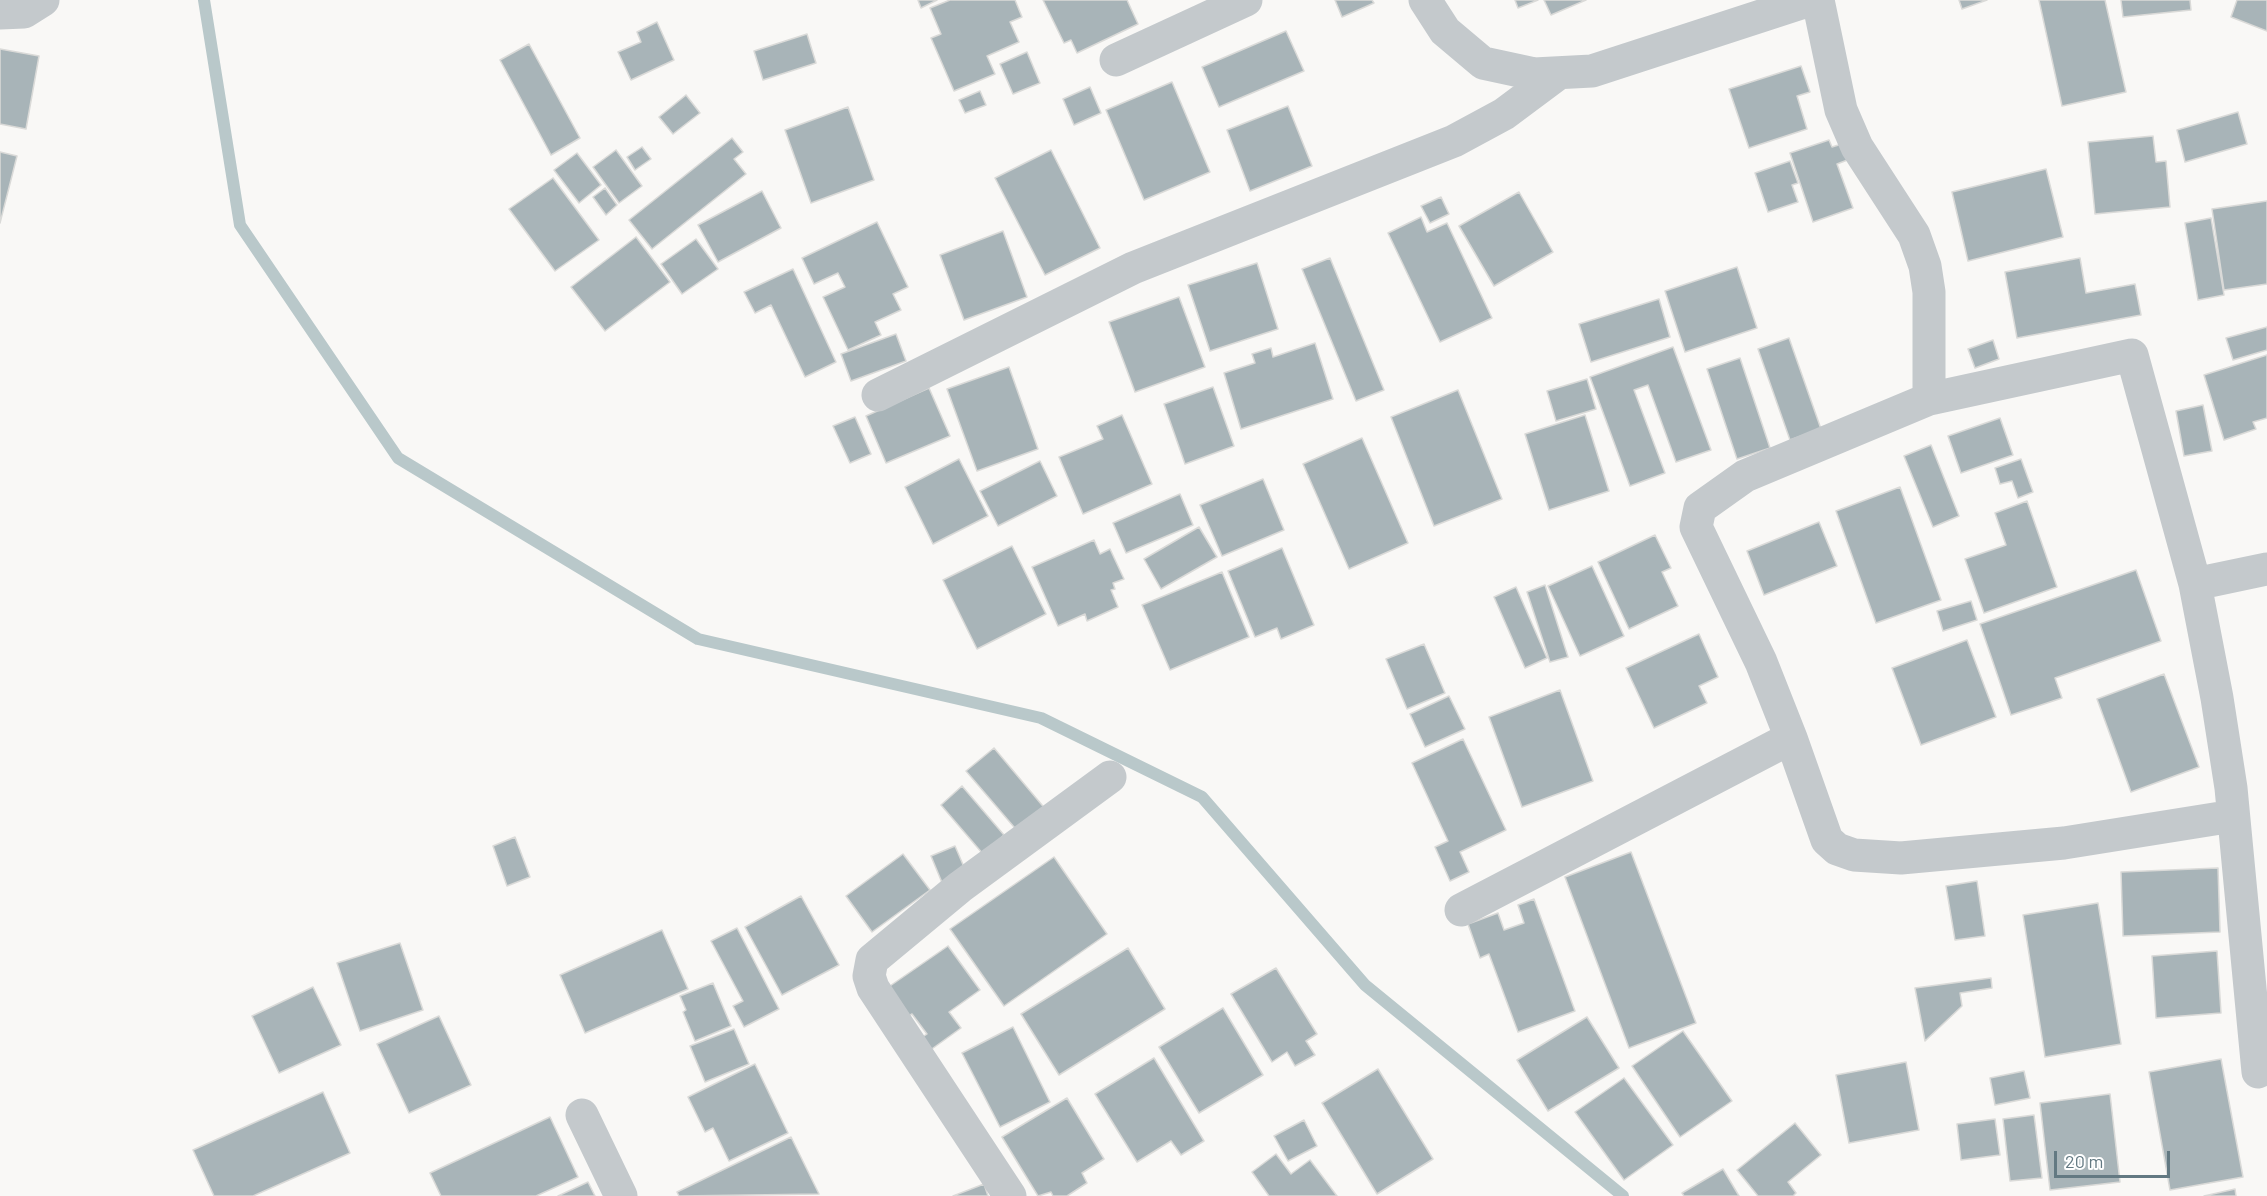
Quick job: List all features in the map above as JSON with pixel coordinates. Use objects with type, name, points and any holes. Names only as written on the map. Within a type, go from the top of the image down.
[{"type":"street","points":[[0,13],[24,12],[43,0]]},
{"type":"street","points":[[1116,60],[1246,0]]},
{"type":"street","points":[[1425,0],[1445,31],[1482,63],[1534,74],[1592,71],[1810,0]]},
{"type":"street","points":[[1818,0],[1841,110],[1857,147],[1914,235],[1925,266],[1929,292],[1929,399]]},
{"type":"street","points":[[878,395],[1133,268],[1454,141],[1504,114],[1559,72]]},
{"type":"street","points":[[2233,816],[2064,843],[1901,858],[1854,855],[1838,849],[1827,840],[1761,662],[1696,527],[1701,508],[1745,476],[1929,399],[2132,355],[2195,584],[2217,698],[2233,816],[2258,1072]]},
{"type":"street","points":[[2195,584],[2267,569]]},
{"type":"street","points":[[1461,909],[1791,738]]},
{"type":"street","points":[[1010,1196],[873,988],[869,976],[872,960],[960,887],[1110,777]]},
{"type":"street","points":[[582,1115],[621,1196]]},
{"type":"building","points":[[918,0],[937,0],[921,8]]},
{"type":"building","points":[[950,0],[1015,0],[1022,17],[1010,22],[1019,42],[987,56],[995,74],[954,91],[931,38],[941,34],[930,8]]},
{"type":"building","points":[[1043,0],[1127,0],[1138,24],[1077,53],[1071,40],[1064,43]]},
{"type":"building","points":[[1335,0],[1372,0],[1374,3],[1342,17]]},
{"type":"building","points":[[1515,0],[1538,0],[1518,8]]},
{"type":"building","points":[[1544,0],[1586,0],[1551,15]]},
{"type":"building","points":[[1959,0],[1987,0],[1962,9]]},
{"type":"building","points":[[2039,0],[2105,0],[2126,92],[2062,106]]},
{"type":"building","points":[[2121,0],[2190,0],[2191,10],[2123,17]]},
{"type":"building","points":[[2237,0],[2267,0],[2267,31],[2231,17]]},
{"type":"building","points":[[657,22],[674,60],[631,80],[618,52],[641,42],[637,32]]},
{"type":"building","points":[[1286,31],[1304,71],[1219,107],[1202,67]]},
{"type":"building","points":[[807,34],[816,63],[763,80],[754,51]]},
{"type":"building","points":[[529,44],[580,138],[551,155],[500,60]]},
{"type":"building","points":[[0,49],[39,56],[26,129],[0,124]]},
{"type":"building","points":[[1027,52],[1040,83],[1013,94],[1000,64]]},
{"type":"building","points":[[1801,66],[1810,92],[1797,96],[1807,129],[1749,148],[1729,89]]},
{"type":"building","points":[[1172,82],[1210,172],[1144,200],[1106,110]]},
{"type":"building","points":[[1090,87],[1101,113],[1074,125],[1063,99]]},
{"type":"building","points":[[980,91],[986,105],[965,113],[959,100]]},
{"type":"building","points":[[686,95],[700,113],[673,134],[659,117]]},
{"type":"building","points":[[1288,106],[1312,166],[1250,191],[1227,130]]},
{"type":"building","points":[[848,107],[874,180],[811,203],[785,130]]},
{"type":"building","points":[[2238,112],[2247,144],[2185,162],[2177,130]]},
{"type":"building","points":[[2153,136],[2156,162],[2166,161],[2170,207],[2095,214],[2088,142]]},
{"type":"building","points":[[732,138],[743,152],[734,159],[746,174],[652,249],[629,220]]},
{"type":"building","points":[[1829,140],[1832,147],[1845,143],[1850,159],[1837,164],[1853,208],[1813,222],[1790,153]]},
{"type":"building","points":[[642,147],[651,159],[635,170],[627,157]]},
{"type":"building","points":[[616,150],[642,186],[619,203],[593,167]]},
{"type":"building","points":[[1051,150],[1100,248],[1045,275],[995,178]]},
{"type":"building","points":[[0,152],[17,156],[0,223]]},
{"type":"building","points":[[577,153],[601,185],[579,203],[554,170]]},
{"type":"building","points":[[1790,161],[1798,183],[1792,185],[1798,202],[1768,212],[1755,173]]},
{"type":"building","points":[[2046,169],[2063,237],[1968,261],[1952,192]]},
{"type":"building","points":[[553,178],[599,240],[555,271],[509,209]]},
{"type":"building","points":[[605,188],[617,205],[606,215],[593,197]]},
{"type":"building","points":[[762,191],[781,228],[718,262],[698,225]]},
{"type":"building","points":[[1519,192],[1553,252],[1494,286],[1459,226]]},
{"type":"building","points":[[1441,197],[1449,214],[1430,223],[1421,206]]},
{"type":"building","points":[[2267,201],[2267,284],[2224,290],[2212,209]]},
{"type":"building","points":[[1421,217],[1427,232],[1447,223],[1492,318],[1440,342],[1388,233]]},
{"type":"building","points":[[2211,218],[2224,295],[2198,300],[2185,223]]},
{"type":"building","points":[[877,222],[908,287],[893,294],[901,310],[875,322],[881,335],[848,350],[823,297],[845,287],[838,273],[814,284],[802,258]]},
{"type":"building","points":[[1003,231],[1027,297],[964,320],[940,255]]},
{"type":"building","points":[[636,237],[670,282],[605,331],[571,287]]},
{"type":"building","points":[[696,239],[718,269],[682,294],[661,264]]},
{"type":"building","points":[[1330,258],[1384,390],[1356,401],[1302,269]]},
{"type":"building","points":[[2080,258],[2086,293],[2135,284],[2141,315],[2017,338],[2005,272]]},
{"type":"building","points":[[1257,263],[1278,329],[1210,351],[1188,285]]},
{"type":"building","points":[[1737,267],[1757,328],[1685,352],[1665,291]]},
{"type":"building","points":[[793,269],[836,362],[805,377],[771,305],[755,313],[744,292]]},
{"type":"building","points":[[1179,297],[1205,367],[1135,392],[1109,322]]},
{"type":"building","points":[[1659,299],[1670,337],[1591,362],[1579,324]]},
{"type":"building","points":[[2267,327],[2267,350],[2233,360],[2226,338]]},
{"type":"building","points":[[896,334],[906,361],[851,381],[841,354]]},
{"type":"building","points":[[1789,338],[1821,429],[1790,440],[1758,349]]},
{"type":"building","points":[[1993,340],[1999,359],[1975,368],[1968,349]]},
{"type":"building","points":[[1315,343],[1333,399],[1241,429],[1224,373],[1255,363],[1252,354],[1271,348],[1273,357]]},
{"type":"building","points":[[1673,347],[1711,450],[1676,462],[1648,385],[1634,390],[1665,473],[1630,486],[1590,377]]},
{"type":"building","points":[[2267,355],[2267,418],[2253,422],[2256,429],[2224,440],[2204,375]]},
{"type":"building","points":[[1740,358],[1770,448],[1737,459],[1707,369]]},
{"type":"building","points":[[1009,367],[1038,449],[977,471],[947,389]]},
{"type":"building","points":[[1587,379],[1596,409],[1556,421],[1547,391]]},
{"type":"building","points":[[1213,387],[1234,446],[1185,464],[1164,404]]},
{"type":"building","points":[[929,388],[950,436],[886,463],[866,416]]},
{"type":"building","points":[[1458,390],[1502,499],[1434,526],[1391,417]]},
{"type":"building","points":[[2203,405],[2212,451],[2184,456],[2176,411]]},
{"type":"building","points":[[1122,415],[1152,484],[1083,514],[1059,457],[1103,439],[1097,426]]},
{"type":"building","points":[[1585,415],[1609,491],[1549,510],[1525,434]]},
{"type":"building","points":[[855,417],[871,454],[850,463],[833,426]]},
{"type":"building","points":[[2000,418],[2013,455],[1961,473],[1948,436]]},
{"type":"building","points":[[1362,438],[1408,543],[1349,569],[1303,464]]},
{"type":"building","points":[[1931,445],[1959,516],[1933,527],[1904,456]]},
{"type":"building","points":[[959,459],[988,516],[933,544],[905,487]]},
{"type":"building","points":[[2021,459],[2033,492],[2018,498],[2012,481],[2000,484],[1995,468]]},
{"type":"building","points":[[1040,461],[1057,496],[998,526],[980,491]]},
{"type":"building","points":[[1263,479],[1284,530],[1222,556],[1200,505]]},
{"type":"building","points":[[1900,487],[1941,600],[1876,623],[1836,511]]},
{"type":"building","points":[[1180,494],[1193,525],[1126,553],[1113,523]]},
{"type":"building","points":[[2027,501],[2057,587],[1984,613],[1965,559],[2006,545],[1995,513]]},
{"type":"building","points":[[1819,522],[1837,566],[1764,595],[1747,551]]},
{"type":"building","points":[[1199,527],[1217,557],[1161,589],[1144,559]]},
{"type":"building","points":[[1655,535],[1671,568],[1662,572],[1678,606],[1629,629],[1598,562]]},
{"type":"building","points":[[1094,540],[1100,554],[1110,549],[1124,579],[1113,583],[1115,589],[1111,590],[1118,607],[1087,621],[1085,614],[1058,626],[1032,567]]},
{"type":"building","points":[[1012,546],[1046,614],[977,649],[943,580]]},
{"type":"building","points":[[1282,548],[1314,625],[1281,639],[1277,628],[1255,637],[1228,571]]},
{"type":"building","points":[[1592,566],[1624,636],[1580,656],[1548,586]]},
{"type":"building","points":[[2136,570],[2161,641],[2055,678],[2062,698],[2011,715],[1980,624]]},
{"type":"building","points":[[1222,572],[1249,637],[1170,670],[1142,605]]},
{"type":"building","points":[[1545,585],[1568,657],[1550,662],[1527,592]]},
{"type":"building","points":[[1516,587],[1547,658],[1525,668],[1494,597]]},
{"type":"building","points":[[1971,601],[1977,620],[1943,631],[1937,611]]},
{"type":"building","points":[[1699,634],[1718,677],[1699,686],[1707,703],[1654,728],[1626,668]]},
{"type":"building","points":[[1967,640],[1996,717],[1921,745],[1892,668]]},
{"type":"building","points":[[1424,644],[1445,693],[1407,709],[1386,659]]},
{"type":"building","points":[[2164,674],[2199,767],[2131,792],[2097,699]]},
{"type":"building","points":[[1560,690],[1593,781],[1522,807],[1489,717]]},
{"type":"building","points":[[1449,696],[1465,729],[1425,747],[1410,714]]},
{"type":"building","points":[[1463,739],[1506,830],[1460,852],[1469,872],[1450,881],[1435,847],[1448,841],[1412,763]]},
{"type":"building","points":[[994,748],[1047,811],[1020,834],[966,771]]},
{"type":"building","points":[[962,786],[1004,835],[983,854],[941,805]]},
{"type":"building","points":[[515,837],[530,877],[507,886],[493,846]]},
{"type":"building","points":[[955,846],[967,874],[943,885],[931,856]]},
{"type":"building","points":[[1631,852],[1696,1023],[1629,1048],[1565,877]]},
{"type":"building","points":[[903,854],[930,890],[872,932],[846,896]]},
{"type":"building","points":[[1054,857],[1107,934],[1004,1006],[950,929]]},
{"type":"building","points":[[2218,868],[2220,932],[2123,936],[2121,872]]},
{"type":"building","points":[[1977,881],[1985,936],[1955,940],[1946,886]]},
{"type":"building","points":[[801,896],[839,965],[782,995],[745,927]]},
{"type":"building","points":[[1534,899],[1575,1011],[1518,1032],[1489,954],[1480,958],[1468,924],[1498,913],[1504,930],[1524,923],[1518,905]]},
{"type":"building","points":[[2098,903],[2121,1044],[2045,1057],[2023,915]]},
{"type":"building","points":[[737,928],[779,1009],[744,1027],[733,1006],[743,1001],[711,941]]},
{"type":"building","points":[[662,930],[688,989],[585,1033],[560,975]]},
{"type":"building","points":[[400,943],[423,1010],[360,1031],[337,963]]},
{"type":"building","points":[[948,946],[980,990],[949,1012],[961,1028],[929,1051],[921,1038],[927,1034],[912,1014],[907,1017],[887,988]]},
{"type":"building","points":[[1128,948],[1165,1009],[1059,1075],[1021,1014]]},
{"type":"building","points":[[2217,951],[2221,1013],[2156,1018],[2152,956]]},
{"type":"building","points":[[1276,968],[1317,1034],[1306,1041],[1315,1055],[1295,1066],[1287,1052],[1272,1062],[1231,994]]},
{"type":"building","points":[[1991,978],[1992,988],[1960,993],[1962,1006],[1925,1041],[1915,988]]},
{"type":"building","points":[[713,983],[731,1026],[695,1041],[683,1012],[686,1010],[680,996]]},
{"type":"building","points":[[313,987],[341,1045],[279,1073],[252,1016]]},
{"type":"building","points":[[1223,1008],[1263,1075],[1199,1113],[1159,1047]]},
{"type":"building","points":[[439,1016],[471,1085],[409,1113],[377,1044]]},
{"type":"building","points":[[1587,1017],[1619,1068],[1548,1111],[1517,1060]]},
{"type":"building","points":[[1013,1027],[1050,1102],[1000,1127],[962,1053]]},
{"type":"building","points":[[734,1029],[749,1064],[705,1082],[690,1046]]},
{"type":"building","points":[[1683,1031],[1732,1101],[1680,1137],[1632,1066]]},
{"type":"building","points":[[1154,1058],[1204,1141],[1181,1155],[1171,1141],[1137,1162],[1095,1094]]},
{"type":"building","points":[[2221,1059],[2243,1177],[2170,1190],[2149,1072]]},
{"type":"building","points":[[1906,1062],[1919,1130],[1849,1143],[1836,1075]]},
{"type":"building","points":[[755,1064],[788,1133],[729,1161],[713,1128],[705,1132],[688,1097]]},
{"type":"building","points":[[1378,1069],[1433,1159],[1377,1194],[1322,1103]]},
{"type":"building","points":[[2024,1071],[2030,1098],[1995,1105],[1990,1078]]},
{"type":"building","points":[[1624,1078],[1673,1145],[1624,1180],[1575,1112]]},
{"type":"building","points":[[323,1092],[350,1153],[253,1196],[214,1196],[193,1150]]},
{"type":"building","points":[[2110,1094],[2120,1182],[2050,1190],[2040,1103]]},
{"type":"building","points":[[1067,1098],[1104,1159],[1082,1173],[1087,1183],[1067,1196],[1053,1196],[1051,1192],[1038,1196],[1002,1137]]},
{"type":"building","points":[[2034,1115],[2042,1178],[2010,1181],[2003,1119]]},
{"type":"building","points":[[550,1117],[578,1177],[536,1196],[441,1196],[430,1173]]},
{"type":"building","points":[[1995,1119],[2000,1155],[1961,1160],[1957,1124]]},
{"type":"building","points":[[1304,1120],[1317,1146],[1288,1161],[1274,1136]]},
{"type":"building","points":[[1795,1123],[1821,1155],[1788,1182],[1796,1193],[1793,1196],[1758,1196],[1737,1170]]},
{"type":"building","points":[[791,1137],[819,1194],[679,1196],[677,1192]]},
{"type":"building","points":[[1276,1154],[1291,1174],[1310,1160],[1337,1196],[1269,1196],[1252,1172]]},
{"type":"building","points":[[1723,1169],[1739,1196],[1684,1196],[1682,1193]]},
{"type":"building","points":[[588,1182],[595,1196],[558,1196]]},
{"type":"building","points":[[984,1184],[988,1196],[953,1196]]},
{"type":"building","points":[[2235,1189],[2236,1196],[2204,1196]]},
{"type":"waterway","points":[[204,0],[240,225],[398,458],[698,639],[1041,718],[1202,797],[1365,985],[1623,1196]]}]
